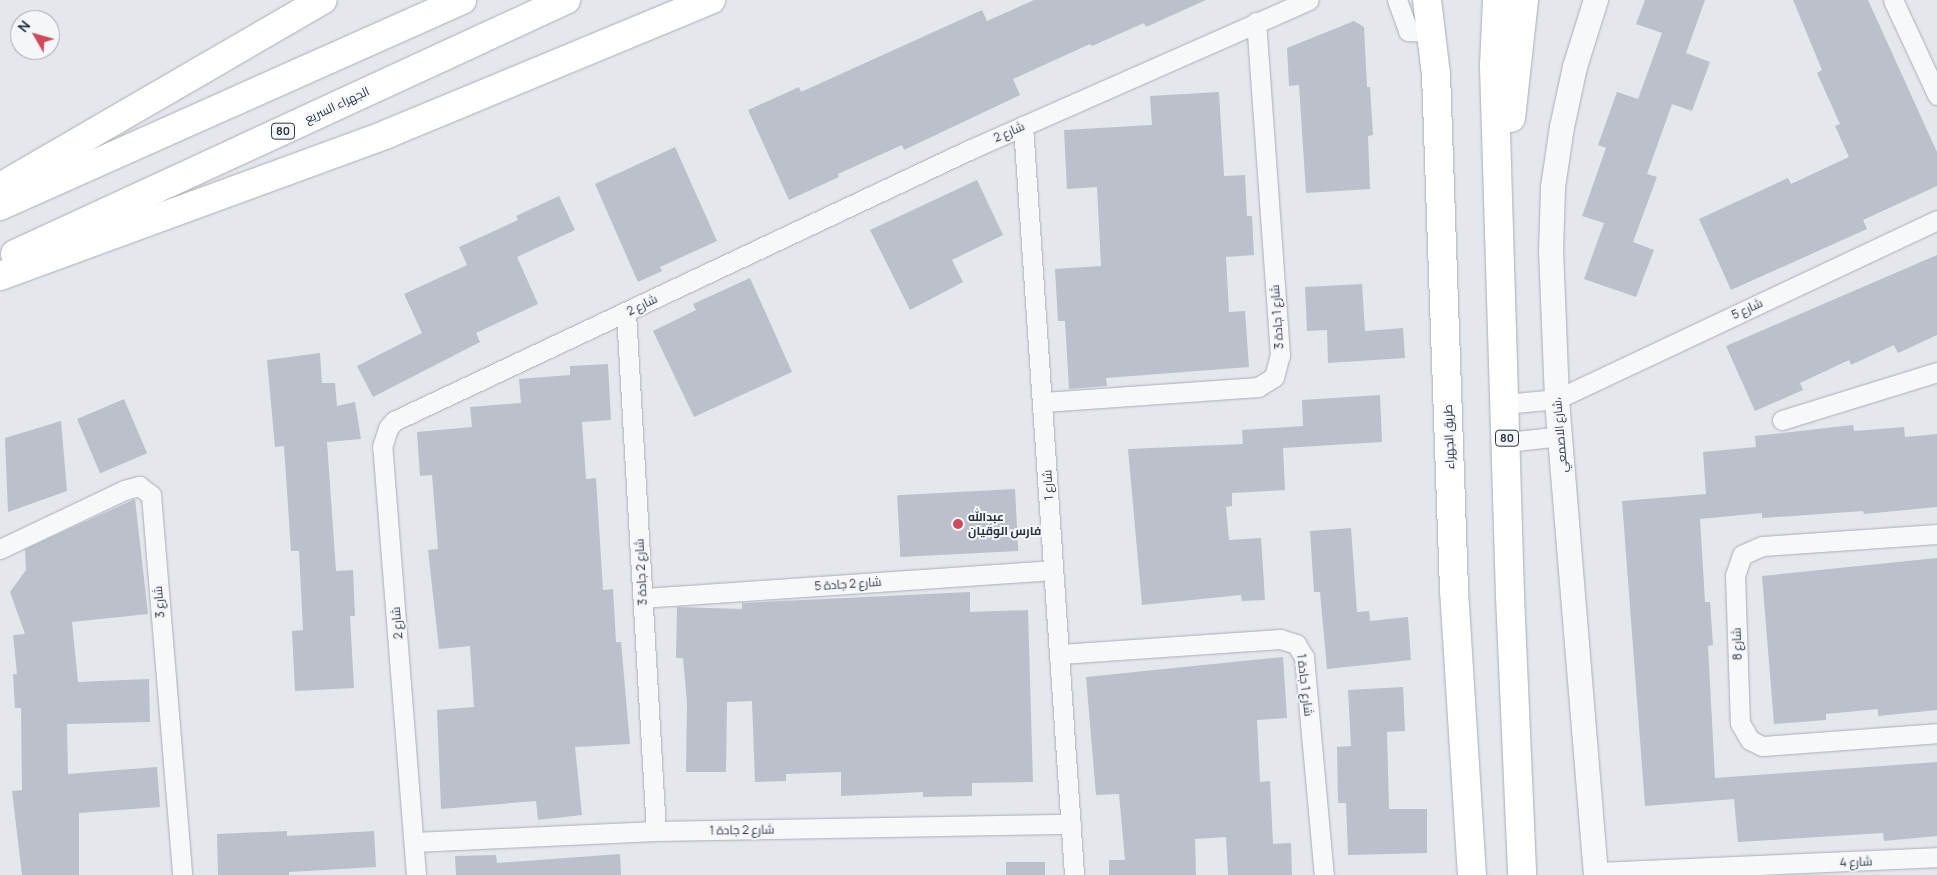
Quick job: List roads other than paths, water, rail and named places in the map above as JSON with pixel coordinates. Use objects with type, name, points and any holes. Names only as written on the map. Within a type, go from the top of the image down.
[{"type":"highway","points":[[0,187],[323,0]]},
{"type":"highway","points":[[0,206],[462,0]]},
{"type":"highway","name":"الجهراء السريع","points":[[0,261],[566,0]]},
{"type":"highway","points":[[0,276],[387,134],[643,31],[711,0]]},
{"type":"highway","name":"طريق الجهراء","points":[[1427,0],[1436,74],[1454,590],[1472,875]]},
{"type":"highway","points":[[1436,74],[1437,0]]},
{"type":"highway","points":[[1492,0],[1494,66]]},
{"type":"highway","name":"80","points":[[1497,0],[1494,66],[1507,442],[1510,596],[1522,875]]},
{"type":"highway","points":[[1501,252],[1516,52],[1524,0]]},
{"type":"street","name":"شارع 2","points":[[416,875],[382,447],[385,436],[402,414],[626,313],[1024,126],[1309,0]]},
{"type":"street","points":[[1397,0],[1408,31],[1431,32]]},
{"type":"street","name":"شارع الاصمعي،","points":[[1596,0],[1575,67],[1553,187],[1551,252],[1557,399],[1596,873]]},
{"type":"street","points":[[1893,0],[1937,95]]},
{"type":"street","name":"شارع 1 جادة 3","points":[[1044,402],[1258,387],[1274,377],[1280,355],[1256,22]]},
{"type":"street","name":"شارع 1","points":[[1024,126],[1032,287],[1044,402],[1052,570],[1060,654],[1074,875]]},
{"type":"street","name":"شارع 5","points":[[1557,399],[1937,220]]},
{"type":"street","name":"شارع 2 جادة 3","points":[[626,313],[656,832]]},
{"type":"street","points":[[1782,420],[1937,372]]},
{"type":"street","points":[[1505,404],[1557,399]]},
{"type":"street","points":[[1507,442],[1561,436]]},
{"type":"street","name":"شارع 3","points":[[0,549],[124,490],[139,486],[150,495],[182,875]]},
{"type":"street","name":"شارع 8","points":[[1937,534],[1762,546],[1742,555],[1735,575],[1740,723],[1750,740],[1762,746],[1937,733]]},
{"type":"street","name":"شارع 2 جادة 5","points":[[643,598],[1052,570]]},
{"type":"street","name":"شارع 1 جادة 1","points":[[1060,654],[1280,639],[1296,644],[1304,658],[1324,875]]},
{"type":"street","name":"شارع 2 جادة 1","points":[[414,842],[656,832],[1071,824]]},
{"type":"street","name":"شارع 4","points":[[1596,873],[1804,870],[1927,863]]},
{"type":"place","name":"عبدالله فارس الوقيان","points":[[958,524]]}]
